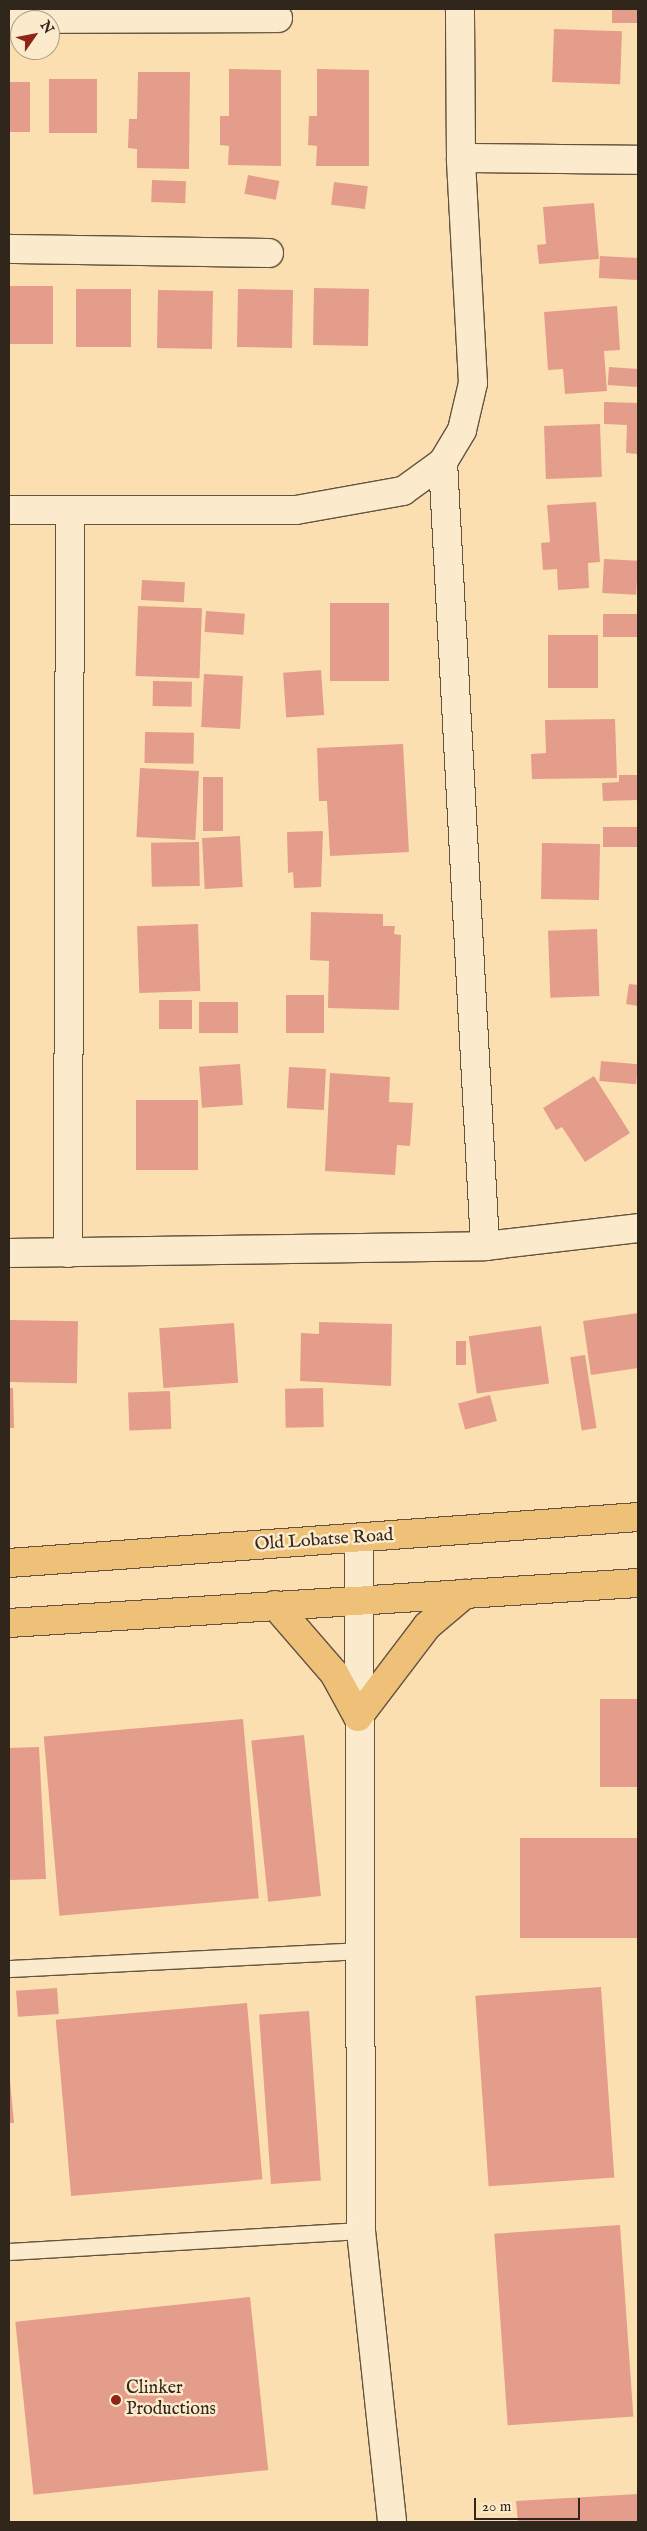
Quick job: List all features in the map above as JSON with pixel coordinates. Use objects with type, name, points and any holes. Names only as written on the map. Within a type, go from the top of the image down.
[{"type":"main road","name":"Old Lobatse Road","points":[[9,1562],[360,1539],[638,1517]]},
{"type":"main road","points":[[9,1623],[638,1583]]},
{"type":"main road","points":[[275,1605],[334,1673],[358,1717],[426,1626],[465,1594]]},
{"type":"street","points":[[9,510],[296,510],[362,501],[403,491],[443,462],[462,430],[473,383],[461,158],[460,9]]},
{"type":"street","points":[[9,19],[278,18]]},
{"type":"street","points":[[461,158],[638,160]]},
{"type":"street","points":[[9,249],[269,253]]},
{"type":"street","points":[[443,462],[486,1246]]},
{"type":"street","points":[[68,1253],[70,511]]},
{"type":"street","points":[[9,1253],[486,1246],[638,1228]]},
{"type":"street","points":[[360,1539],[357,1600],[361,2231],[392,2522]]},
{"type":"lane","points":[[9,1969],[360,1951]]},
{"type":"lane","points":[[9,2252],[361,2231]]},
{"type":"building","points":[[612,9],[638,9],[638,23],[612,23]]},
{"type":"building","points":[[554,29],[622,31],[620,84],[552,82]]},
{"type":"building","points":[[229,69],[281,70],[281,166],[228,165],[229,146],[220,145],[220,116],[229,116]]},
{"type":"building","points":[[317,69],[369,70],[369,166],[316,166],[317,146],[308,145],[309,116],[317,116]]},
{"type":"building","points":[[138,72],[190,72],[189,169],[137,168],[137,149],[128,148],[129,119],[137,119]]},
{"type":"building","points":[[49,79],[97,79],[97,133],[49,133]]},
{"type":"building","points":[[9,82],[30,82],[30,132],[9,132]]},
{"type":"building","points":[[248,175],[279,181],[276,200],[244,194]]},
{"type":"building","points":[[152,180],[186,181],[185,203],[151,202]]},
{"type":"building","points":[[334,182],[368,186],[365,209],[331,205]]},
{"type":"building","points":[[594,203],[599,259],[539,264],[537,245],[546,244],[543,207]]},
{"type":"building","points":[[600,256],[638,258],[637,280],[599,278]]},
{"type":"building","points":[[9,286],[53,286],[53,344],[9,344]]},
{"type":"building","points":[[314,288],[369,289],[368,346],[313,345]]},
{"type":"building","points":[[76,289],[131,289],[131,347],[76,347]]},
{"type":"building","points":[[238,289],[293,290],[292,348],[237,347]]},
{"type":"building","points":[[158,290],[213,291],[212,349],[157,348]]},
{"type":"building","points":[[617,306],[620,350],[604,351],[607,391],[565,394],[563,369],[548,370],[544,312]]},
{"type":"building","points":[[609,367],[638,369],[637,387],[608,385]]},
{"type":"building","points":[[604,402],[638,403],[638,454],[626,453],[627,425],[604,424]]},
{"type":"building","points":[[600,424],[602,477],[546,479],[544,426]]},
{"type":"building","points":[[596,502],[600,562],[588,563],[589,588],[558,590],[557,569],[543,570],[541,543],[550,542],[547,505]]},
{"type":"building","points":[[604,559],[638,561],[636,595],[602,593]]},
{"type":"building","points":[[142,580],[185,582],[184,602],[141,600]]},
{"type":"building","points":[[330,603],[389,603],[389,681],[330,681]]},
{"type":"building","points":[[138,606],[202,608],[200,678],[136,676]]},
{"type":"building","points":[[206,611],[245,614],[243,635],[205,632]]},
{"type":"building","points":[[603,614],[638,614],[638,637],[603,637]]},
{"type":"building","points":[[548,635],[598,635],[598,688],[548,688]]},
{"type":"building","points":[[321,670],[324,715],[286,718],[283,673]]},
{"type":"building","points":[[204,674],[243,676],[240,729],[201,727]]},
{"type":"building","points":[[153,681],[192,682],[192,707],[153,706]]},
{"type":"building","points":[[615,719],[617,778],[532,779],[531,754],[546,753],[545,720]]},
{"type":"building","points":[[145,732],[194,733],[193,764],[144,763]]},
{"type":"building","points":[[403,744],[409,852],[330,856],[327,801],[319,801],[317,748]]},
{"type":"building","points":[[140,768],[199,771],[195,840],[136,837]]},
{"type":"building","points":[[619,775],[638,775],[638,800],[603,801],[602,783],[619,782]]},
{"type":"building","points":[[203,777],[223,777],[223,831],[203,831]]},
{"type":"building","points":[[603,827],[638,827],[638,847],[603,847]]},
{"type":"building","points":[[323,831],[321,887],[294,888],[293,872],[288,873],[287,832]]},
{"type":"building","points":[[240,836],[243,887],[205,889],[202,838]]},
{"type":"building","points":[[199,842],[200,886],[152,887],[151,843]]},
{"type":"building","points":[[542,843],[600,844],[599,900],[541,899]]},
{"type":"building","points":[[311,912],[383,914],[383,926],[395,926],[394,934],[401,935],[399,1010],[328,1008],[329,961],[310,960]]},
{"type":"building","points":[[198,924],[200,991],[139,993],[137,926]]},
{"type":"building","points":[[597,929],[599,996],[550,998],[548,931]]},
{"type":"building","points":[[629,984],[638,985],[638,1006],[626,1004]]},
{"type":"building","points":[[286,995],[324,995],[324,1033],[286,1033]]},
{"type":"building","points":[[159,1000],[192,1000],[192,1029],[159,1029]]},
{"type":"building","points":[[199,1002],[238,1002],[238,1033],[199,1033]]},
{"type":"building","points":[[601,1061],[638,1064],[636,1084],[599,1081]]},
{"type":"building","points":[[240,1064],[243,1105],[202,1108],[199,1067]]},
{"type":"building","points":[[289,1067],[326,1069],[324,1110],[287,1108]]},
{"type":"building","points":[[330,1073],[390,1077],[389,1102],[413,1103],[410,1146],[397,1145],[395,1175],[325,1171]]},
{"type":"building","points":[[594,1076],[630,1133],[585,1162],[562,1127],[556,1130],[543,1108]]},
{"type":"building","points":[[136,1100],[198,1100],[198,1170],[136,1170]]},
{"type":"building","points":[[638,1313],[638,1368],[591,1375],[583,1321]]},
{"type":"building","points":[[9,1320],[78,1321],[77,1383],[9,1382]]},
{"type":"building","points":[[319,1322],[392,1324],[391,1386],[300,1381],[301,1333],[319,1334]]},
{"type":"building","points":[[234,1323],[238,1383],[163,1388],[159,1328]]},
{"type":"building","points":[[541,1326],[549,1383],[477,1394],[469,1336]]},
{"type":"building","points":[[456,1341],[466,1341],[466,1365],[456,1365]]},
{"type":"building","points":[[585,1355],[597,1428],[582,1430],[570,1357]]},
{"type":"building","points":[[9,1388],[13,1388],[14,1428],[9,1428]]},
{"type":"building","points":[[323,1388],[324,1427],[286,1428],[285,1389]]},
{"type":"building","points":[[170,1391],[171,1429],[129,1430],[128,1392]]},
{"type":"building","points":[[490,1395],[497,1421],[465,1430],[458,1404]]},
{"type":"building","points":[[600,1699],[638,1699],[638,1787],[600,1787]]},
{"type":"building","points":[[243,1719],[259,1898],[59,1916],[44,1736]]},
{"type":"building","points":[[304,1735],[321,1896],[268,1902],[251,1741]]},
{"type":"building","points":[[39,1747],[46,1879],[9,1880],[9,1748]]},
{"type":"building","points":[[520,1838],[638,1838],[638,1938],[520,1938]]},
{"type":"building","points":[[601,1987],[614,2178],[489,2186],[475,1996]]},
{"type":"building","points":[[57,1988],[59,2014],[18,2017],[16,1991]]},
{"type":"building","points":[[247,2003],[262,2179],[71,2196],[56,2020]]},
{"type":"building","points":[[309,2011],[321,2181],[271,2184],[259,2014]]},
{"type":"building","points":[[9,2070],[14,2123],[9,2123]]},
{"type":"building","points":[[620,2225],[633,2417],[508,2425],[494,2234]]},
{"type":"building","points":[[250,2297],[268,2470],[33,2495],[15,2322]]},
{"type":"building","points":[[638,2494],[638,2522],[518,2522],[516,2501]]},
{"type":"place","name":"Clinker Productions","points":[[116,2400]]}]
